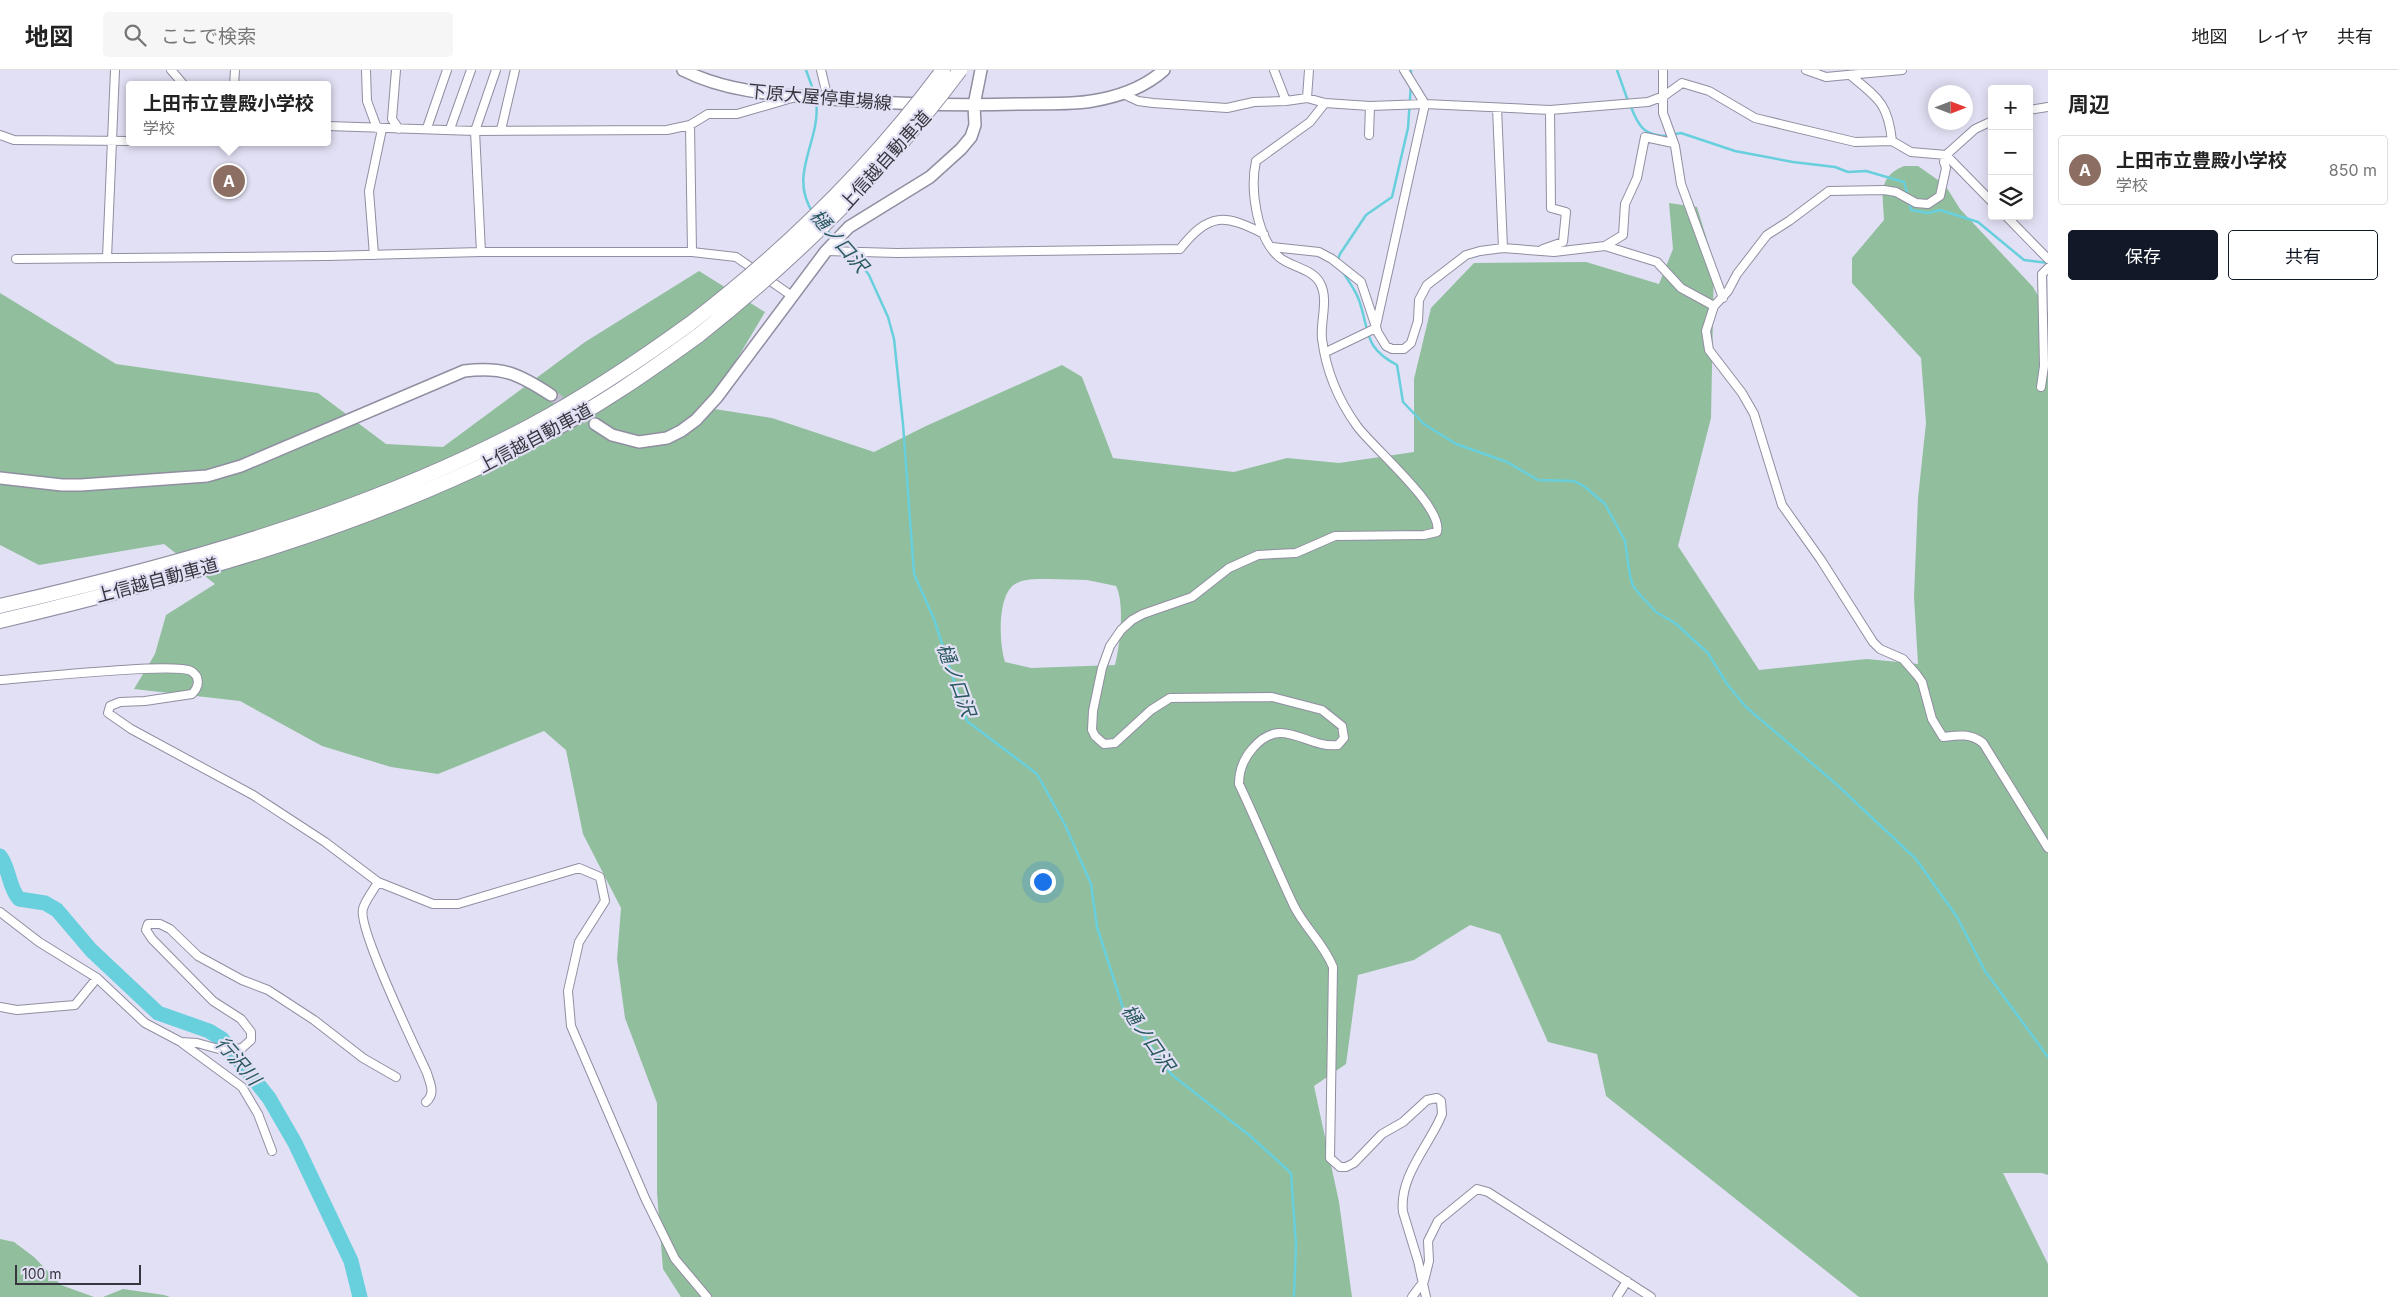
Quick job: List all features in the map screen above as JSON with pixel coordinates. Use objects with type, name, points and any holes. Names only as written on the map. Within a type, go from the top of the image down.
[{"type":"highway","name":"上信越自動車道","points":[[0,621],[212,566],[318,532],[411,498],[540,438],[624,388],[695,329],[831,202],[898,128],[944,70]]},
{"type":"highway","name":"上信越自動車道","points":[[0,606],[144,569],[360,502],[404,484],[532,425],[695,329],[769,278],[840,210],[906,138],[960,70]]},
{"type":"street","points":[[107,258],[115,70]]},
{"type":"street","points":[[171,70],[181,81]]},
{"type":"street","points":[[366,70],[367,101],[379,129],[369,191],[374,255]]},
{"type":"street","points":[[396,70],[392,119],[399,129]]},
{"type":"street","points":[[427,128],[447,70]]},
{"type":"street","points":[[450,129],[471,70]]},
{"type":"street","points":[[481,252],[475,130],[496,70]]},
{"type":"street","points":[[501,130],[515,70]]},
{"type":"street","name":"下原大屋停車場線","points":[[683,70],[714,83],[739,90],[794,97],[881,104],[974,105],[1090,102],[1123,94],[1145,84],[1164,70]]},
{"type":"street","points":[[820,99],[826,80],[821,70]]},
{"type":"street","points":[[596,424],[612,435],[639,442],[667,438],[681,432],[696,420],[717,397],[826,251],[849,227],[930,177],[961,149],[970,137],[975,125],[974,105],[982,70]]},
{"type":"street","points":[[1274,70],[1286,101]]},
{"type":"street","points":[[1307,98],[1309,70]]},
{"type":"street","points":[[1376,328],[1403,213],[1413,151],[1425,104],[1404,70]]},
{"type":"street","points":[[1663,70],[1664,96],[1662,113],[1673,143],[1681,184],[1723,298]]},
{"type":"street","points":[[1806,70],[1826,77],[1902,70]]},
{"type":"street","points":[[1850,76],[1882,103],[1888,114],[1892,141]]},
{"type":"street","points":[[1123,94],[1138,101],[1227,108],[1254,102],[1307,98],[1325,103],[1370,106],[1425,104],[1550,110],[1632,105],[1648,102],[1664,96],[1682,83],[1709,91],[1755,118],[1855,142],[1892,141],[1911,152],[1946,155],[1988,198]]},
{"type":"street","points":[[331,126],[379,129],[667,130],[690,125],[708,114],[719,112],[737,114],[794,97]]},
{"type":"street","points":[[1325,103],[1310,122],[1256,161],[1253,187],[1264,234],[1279,257],[1310,273],[1320,282],[1323,294],[1322,339],[1336,393],[1358,427],[1405,478],[1437,519],[1437,532],[1424,535],[1335,536],[1296,554],[1258,555],[1229,568],[1192,597],[1143,614],[1132,620],[1121,630],[1110,646],[1102,668],[1093,711],[1092,730],[1100,741],[1110,745],[1151,710],[1170,698],[1272,696],[1322,710],[1342,726],[1344,738],[1338,745],[1286,732],[1265,737],[1247,756],[1239,776],[1239,784],[1294,906],[1307,929],[1328,954],[1333,967],[1330,1158],[1340,1167],[1349,1166],[1382,1134],[1403,1122],[1427,1100],[1437,1098],[1440,1101],[1442,1114],[1404,1185],[1402,1201],[1403,1212],[1424,1281],[1426,1297]]},
{"type":"street","points":[[1369,135],[1370,106]]},
{"type":"street","points":[[2033,109],[2048,107]]},
{"type":"street","points":[[1497,108],[1503,248]]},
{"type":"street","points":[[1541,250],[1563,242],[1566,218],[1566,212],[1551,208],[1550,110]]},
{"type":"street","points":[[1988,123],[1975,129],[1946,155],[1944,162],[1946,168],[1940,196],[1928,204],[1908,199],[1896,192],[1884,190],[1829,191],[1790,222],[1767,235],[1737,274],[1723,298],[1714,306],[1706,331],[1709,350],[1742,393],[1754,414],[1782,504],[1831,574],[1873,642],[1880,649],[1903,659],[1917,674],[1922,682],[1932,719],[1940,735],[1943,737],[1965,734],[1974,736],[1983,743],[2048,848]]},
{"type":"street","points":[[690,125],[692,252]]},
{"type":"street","points":[[0,136],[14,140],[126,141]]},
{"type":"street","points":[[1605,246],[1623,235],[1624,204],[1637,178],[1645,137],[1673,143]]},
{"type":"street","points":[[1946,168],[1954,163]]},
{"type":"street","points":[[826,251],[897,253],[1180,249],[1190,235],[1220,219],[1232,220],[1264,234]]},
{"type":"street","points":[[2010,220],[2048,259]]},
{"type":"street","points":[[1272,248],[1319,252],[1332,259],[1361,282],[1376,328],[1386,346],[1392,350],[1404,349],[1414,336],[1418,321],[1419,300],[1427,285],[1466,255],[1503,248],[1554,252],[1605,246],[1657,262],[1681,288],[1714,306]]},
{"type":"street","points":[[16,259],[481,252],[692,252],[736,257],[792,296]]},
{"type":"street","points":[[2041,387],[2044,366],[2042,274],[2048,268]]},
{"type":"street","points":[[1326,352],[1376,328]]},
{"type":"street","points":[[0,478],[62,485],[81,485],[208,476],[241,466],[464,371],[487,368],[508,372],[551,395]]},
{"type":"street","points":[[0,680],[139,669],[184,669],[192,672],[198,678],[198,684],[192,694],[145,701],[120,702],[110,706],[108,713],[131,729],[253,795],[325,842],[378,882],[433,904],[458,904],[579,868],[600,877],[604,901],[578,942],[568,991],[571,1026],[644,1198],[675,1259],[707,1297]]},
{"type":"street","points":[[378,882],[362,909],[362,919],[380,969],[427,1073],[432,1091],[430,1098],[426,1102]]},
{"type":"street","points":[[0,912],[39,942],[97,978],[145,1023],[181,1042],[242,1087],[258,1114],[272,1151]]},
{"type":"street","points":[[181,1042],[197,1043],[226,1051],[242,1048],[251,1040],[251,1032],[241,1018],[213,1000],[152,940],[146,930],[148,924],[160,924],[170,929],[198,956],[242,980],[268,990],[314,1020],[363,1058],[396,1077]]},
{"type":"street","points":[[0,1007],[17,1010],[75,1005],[97,978]]},
{"type":"street","points":[[1412,1297],[1424,1281],[1429,1261],[1428,1241],[1438,1221],[1477,1189],[1488,1192],[1651,1297]]},
{"type":"street","points":[[1617,1297],[1627,1281]]},
{"type":"green space","points":[[1904,166],[1918,166],[1945,185],[1960,209],[2033,287],[2048,313],[2048,1175],[2042,1173],[2003,1173],[2048,1264],[2048,1297],[1859,1297],[1606,1096],[1597,1054],[1548,1042],[1500,934],[1470,925],[1414,960],[1358,975],[1346,1064],[1314,1086],[1339,1202],[1352,1297],[681,1297],[663,1269],[657,1193],[657,1103],[625,1018],[617,959],[621,908],[583,834],[566,750],[544,731],[438,774],[391,767],[322,746],[240,701],[134,689],[155,654],[166,615],[215,584],[164,544],[39,565],[0,545],[0,293],[116,364],[318,393],[386,444],[443,447],[585,342],[699,271],[765,312],[708,408],[772,418],[874,452],[926,426],[1062,365],[1082,377],[1113,458],[1234,472],[1287,458],[1339,463],[1414,452],[1414,379],[1431,308],[1474,263],[1586,262],[1659,284],[1673,249],[1669,203],[1697,207],[1714,263],[1711,418],[1678,546],[1759,670],[1867,659],[1918,664],[1914,597],[1918,498],[1926,423],[1921,358],[1852,283],[1852,258],[1884,220],[1884,188],[1889,176],[1895,170]],"holes":[[[1028,580],[1087,580],[1116,586],[1119,594],[1121,625],[1115,665],[1031,668],[1005,662],[1001,620],[1002,609],[1009,590],[1015,584]]]},
{"type":"green space","points":[[0,1239],[14,1242],[34,1257],[61,1285],[94,1297],[0,1297]]},
{"type":"green space","points":[[123,1289],[164,1295],[170,1297],[103,1297]]},
{"type":"waterway","name":"樋ノ口沢","points":[[806,70],[815,95]]},
{"type":"waterway","points":[[1411,70],[1411,76]]},
{"type":"waterway","points":[[1617,70],[1628,101]]},
{"type":"waterway","points":[[1337,262],[1340,254],[1366,215],[1392,197],[1408,128],[1411,84]]},
{"type":"waterway","name":"樋ノ口沢","points":[[813,213],[806,198],[803,184],[804,170],[817,115],[816,100]]},
{"type":"waterway","points":[[1631,107],[1644,129],[1661,136],[1669,136]]},
{"type":"waterway","points":[[1675,134],[1681,133],[1735,151],[1793,162],[1835,167],[1848,172],[1866,171],[1904,182],[1908,196]]},
{"type":"waterway","points":[[1909,201],[1911,210],[1928,213],[1940,210],[1978,222],[2024,260],[2048,263]]},
{"type":"waterway","name":"樋ノ口沢","points":[[825,229],[834,237]]},
{"type":"waterway","name":"樋ノ口沢","points":[[853,254],[869,275],[888,317],[894,339],[903,424],[914,574],[934,619],[967,721],[1037,774],[1065,825],[1091,884],[1097,927],[1123,1008],[1172,1075],[1249,1135],[1291,1173],[1296,1245],[1294,1297]]},
{"type":"waterway","points":[[1341,269],[1357,296],[1369,338],[1373,345],[1378,352],[1397,365],[1403,402],[1424,424],[1456,444],[1507,462],[1538,480],[1574,481],[1585,487],[1605,504],[1625,541],[1630,576],[1633,586],[1641,596],[1656,612],[1675,623],[1708,653],[1727,684],[1746,707],[1835,783],[1916,859],[1957,917],[1985,971],[2048,1057]]},
{"type":"waterway","name":"行沢川","points":[[0,856],[6,866],[15,894],[19,899],[45,903],[57,910],[91,950],[158,1013],[209,1031],[222,1039],[269,1098],[295,1143],[351,1261],[360,1297]]},
{"type":"tunnel","points":[[551,395],[595,424]]},
{"type":"place","name":"上田市立豊殿小学校","points":[[229,181]]}]
